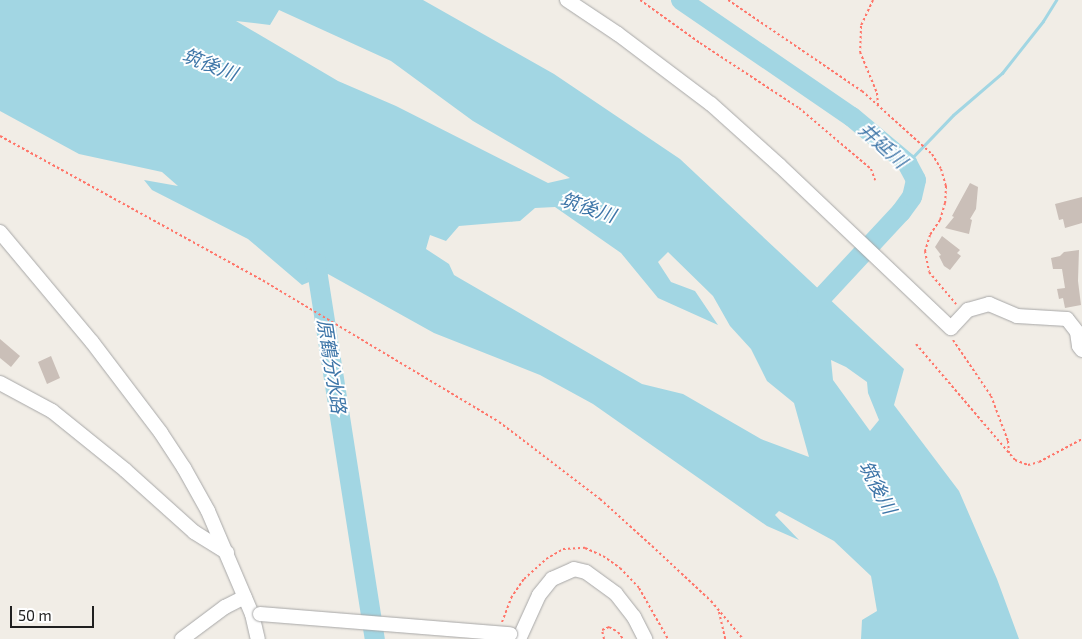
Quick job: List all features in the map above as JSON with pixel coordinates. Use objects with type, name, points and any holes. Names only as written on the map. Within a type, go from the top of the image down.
[{"type":"street","points":[[567,0],[618,34],[711,104],[885,264],[951,328],[968,310],[989,304],[1017,316],[1067,319],[1077,332],[1079,346],[1082,350]]},
{"type":"street","points":[[0,232],[86,335],[161,433],[208,510],[245,597],[256,614],[258,639]]},
{"type":"street","points":[[0,383],[52,412],[125,470],[194,532],[226,553]]},
{"type":"street","points":[[256,614],[512,634],[552,579],[574,569],[586,572],[616,594],[634,617],[646,639]]},
{"type":"street","points":[[182,639],[224,607],[245,597]]},
{"type":"path","points":[[640,0],[700,43],[800,108],[871,169],[875,180]]},
{"type":"path","points":[[728,0],[862,91],[932,154],[941,169],[946,186],[945,203],[940,220],[930,235],[925,250],[928,272],[965,314]]},
{"type":"path","points":[[873,0],[862,26],[860,52],[877,93],[878,105]]},
{"type":"path","points":[[0,136],[267,283],[499,422],[600,499],[719,611],[743,639]]},
{"type":"path","points":[[951,328],[953,341],[991,396],[999,412],[1008,441],[1009,453]]},
{"type":"path","points":[[916,344],[1015,460],[1028,465],[1039,462],[1082,439]]},
{"type":"path","points":[[512,634],[511,598],[524,578],[546,559],[563,549],[580,548],[603,556],[620,568],[639,588],[668,639]]},
{"type":"path","points":[[719,611],[725,639]]},
{"type":"path","points":[[604,639],[602,630],[609,627],[618,632],[623,639]]},
{"type":"water","name":"筑後川","points":[[0,0],[423,0],[554,74],[680,159],[904,369],[894,405],[959,491],[997,579],[1019,639],[861,639],[862,620],[877,611],[871,576],[834,541],[779,511],[775,515],[799,540],[767,526],[593,404],[540,375],[434,333],[328,274],[302,285],[248,239],[152,190],[144,180],[178,186],[162,172],[79,154],[0,111]],"holes":[[[279,10],[391,61],[473,121],[570,178],[548,183],[396,106],[338,81],[236,21],[270,25]],[[555,207],[621,253],[658,298],[718,325],[695,291],[671,282],[658,262],[668,252],[713,296],[730,326],[751,349],[767,381],[794,403],[809,457],[761,439],[683,394],[642,384],[454,275],[449,264],[426,249],[430,235],[446,241],[459,226],[520,221],[535,208]],[[831,360],[846,367],[867,382],[868,393],[879,420],[870,431],[833,380]]]},
{"type":"building","points":[[970,183],[978,187],[976,209],[970,219],[972,220],[969,234],[945,228],[954,217],[952,216]]},
{"type":"building","points":[[1082,197],[1082,223],[1065,228],[1063,219],[1059,220],[1055,204]]},
{"type":"building","points":[[942,236],[960,250],[957,253],[961,256],[950,270],[944,266],[939,256],[941,255],[935,247]]},
{"type":"building","points":[[1079,250],[1078,281],[1081,305],[1065,308],[1063,298],[1059,299],[1057,289],[1065,288],[1062,269],[1053,269],[1051,258],[1060,256],[1064,252]]},
{"type":"building","points":[[0,339],[20,356],[11,367],[0,358]]},
{"type":"building","points":[[51,356],[60,378],[47,384],[38,362]]},
{"type":"waterway","name":"井延川","points":[[681,0],[852,117],[907,163],[916,180],[912,197],[901,212],[807,313]]},
{"type":"waterway","points":[[907,163],[953,115],[1002,73],[1043,21],[1056,0]]},
{"type":"waterway","name":"原鶴分水路","points":[[314,251],[375,639]]}]
